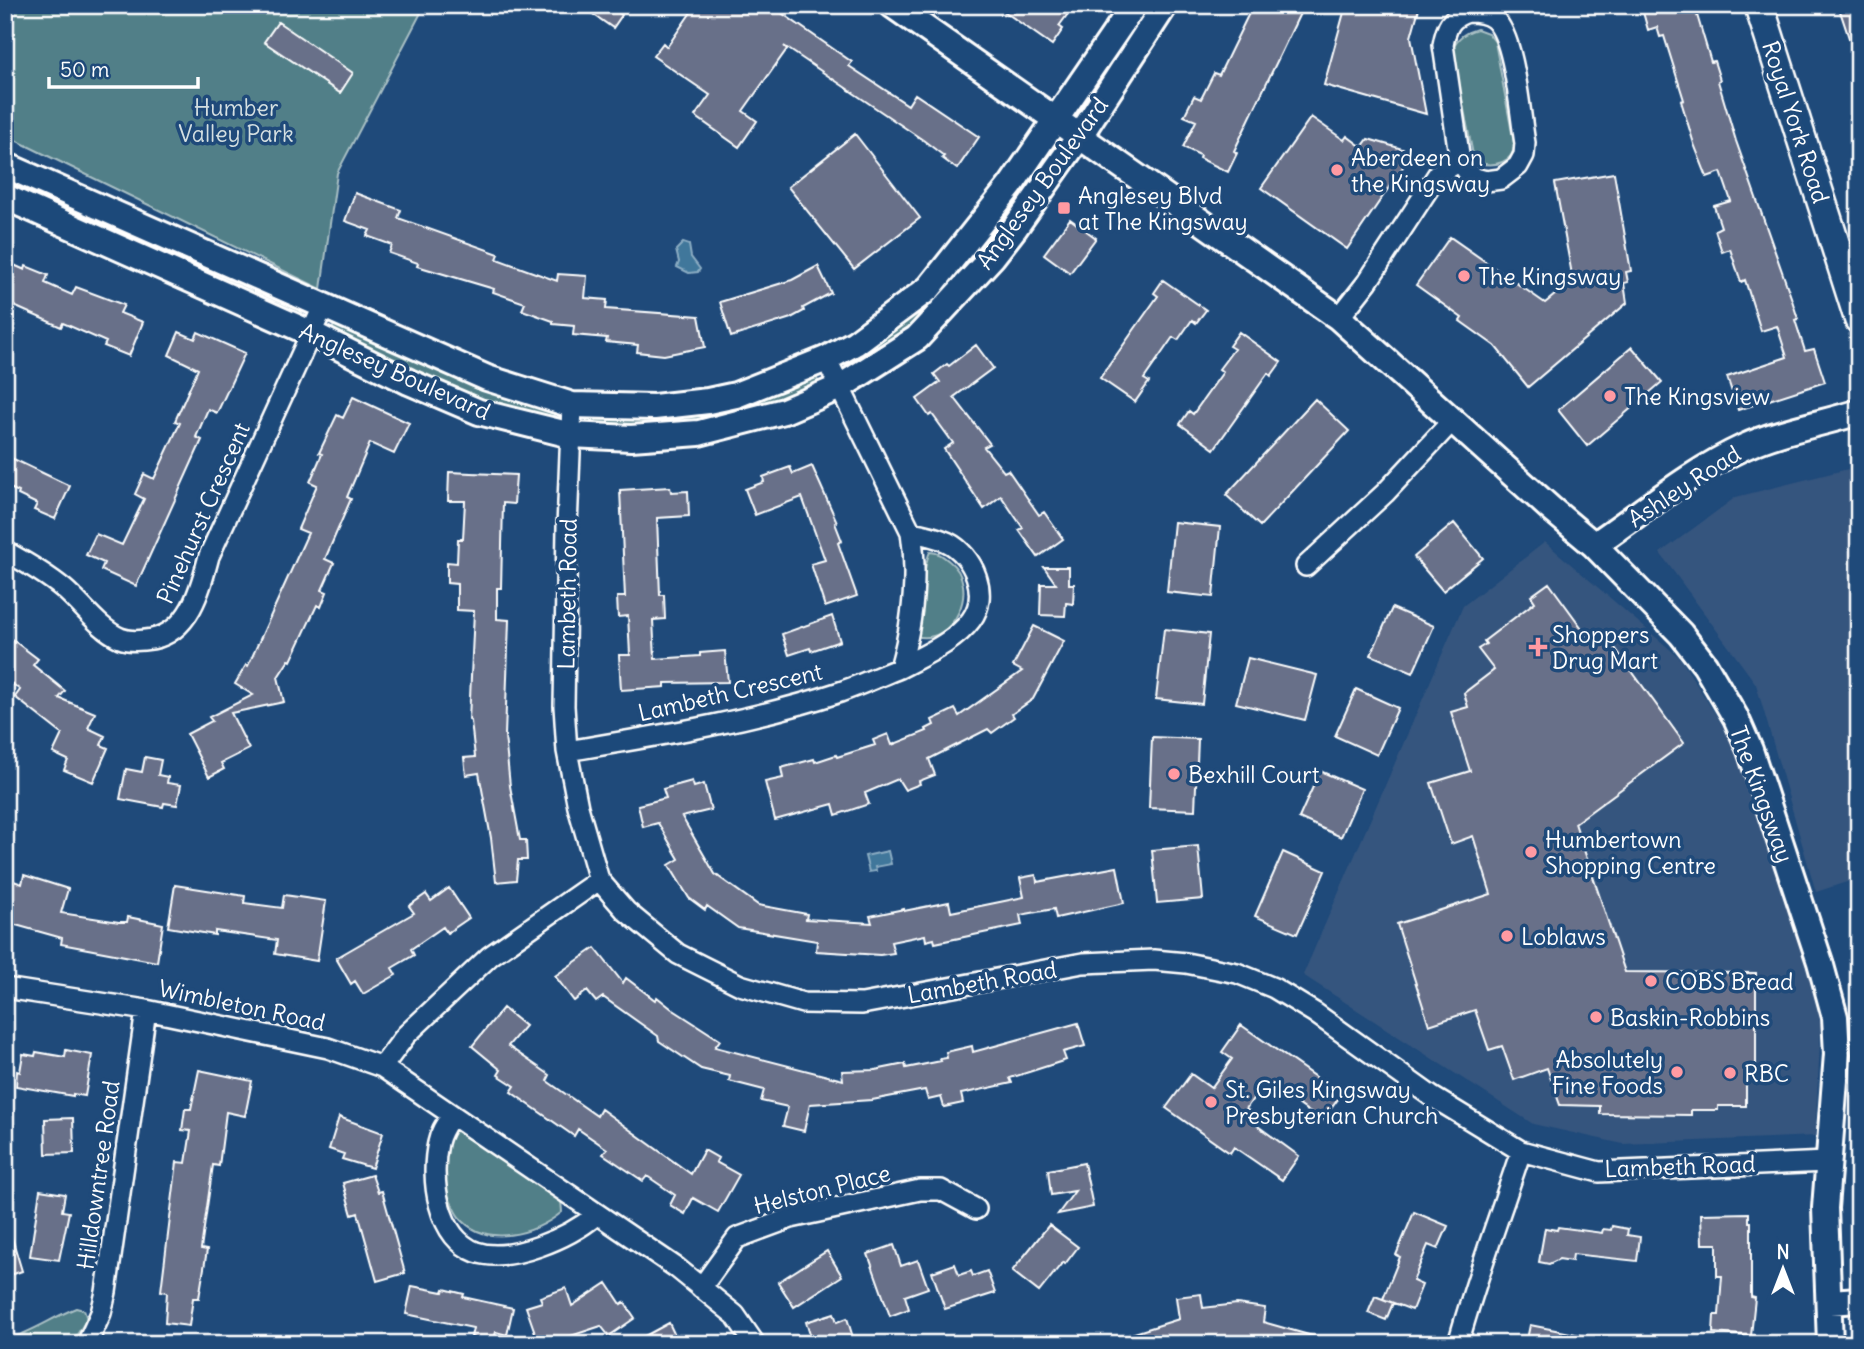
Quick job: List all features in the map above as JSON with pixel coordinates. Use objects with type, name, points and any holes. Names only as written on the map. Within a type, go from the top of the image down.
[{"type":"main road","name":"Royal York Road","points":[[1759,5],[1859,319]]},
{"type":"street","name":"The Kingsway","points":[[892,5],[1339,318],[1594,545],[1681,634],[1717,686],[1750,750],[1816,949],[1835,1017],[1837,1054],[1825,1208],[1830,1344]]},
{"type":"street","name":"Anglesey Boulevard","points":[[5,164],[487,378],[572,405],[654,407],[708,401],[736,395],[826,359],[855,343],[929,288],[989,214],[1134,5]]},
{"type":"street","name":"Anglesey Boulevard","points":[[5,197],[310,333],[409,382],[479,412],[571,435],[631,438],[699,433],[784,411],[840,387],[917,338],[993,257],[1079,137],[1164,5]]},
{"type":"street","points":[[1482,13],[1494,19],[1502,28],[1509,44],[1525,143],[1524,155],[1518,166],[1498,180],[1475,178],[1466,171],[1460,161],[1443,45],[1446,29],[1458,14],[1482,13]]},
{"type":"street","points":[[1339,318],[1368,281],[1438,174],[1460,161]]},
{"type":"street","name":"Pinehurst Crescent","points":[[5,551],[62,586],[103,626],[121,638],[138,642],[165,636],[181,624],[193,604],[209,556],[323,307]]},
{"type":"street","points":[[826,359],[911,532],[915,559],[906,645],[900,668]]},
{"type":"street","name":"Lambeth Road","points":[[572,405],[564,706],[567,751],[578,807],[599,880],[626,911],[678,954],[740,985],[803,1003],[862,1004],[1083,963],[1154,960],[1237,972],[1289,997],[1431,1096],[1521,1151],[1599,1171],[1827,1162]]},
{"type":"street","name":"Ashley Road","points":[[1594,545],[1687,478],[1719,459],[1770,438],[1859,412]]},
{"type":"street","points":[[1306,566],[1385,493],[1453,420]]},
{"type":"street","name":"Lambeth Crescent","points":[[567,751],[641,739],[783,709],[841,692],[900,668],[958,634],[973,619],[979,605],[980,589],[975,572],[950,543],[911,532]]},
{"type":"street","points":[[382,1067],[406,1035],[490,956],[599,880]]},
{"type":"street","name":"Wimbleton Road","points":[[5,988],[146,1010],[328,1048],[382,1067],[677,1268],[735,1315],[755,1344]]},
{"type":"street","name":"Hilldowntree Road","points":[[87,1344],[101,1314],[106,1292],[146,1010]]},
{"type":"street","points":[[452,1115],[442,1129],[438,1143],[436,1184],[449,1228],[470,1249],[489,1255],[519,1252],[558,1238],[596,1215]]},
{"type":"street","points":[[1458,1344],[1477,1278],[1499,1221],[1521,1151]]},
{"type":"street","name":"Helston Place","points":[[701,1288],[737,1238],[791,1218],[920,1190],[941,1190],[976,1209]]},
{"type":"street","points":[[1830,1302],[1859,1300]]},
{"type":"shaded area","points":[[683,243],[689,245],[691,257],[700,269],[698,272],[689,273],[677,267],[679,262],[676,250]]},
{"type":"shaded area","points":[[1856,467],[1859,475],[1859,878],[1816,892],[1756,684],[1660,553],[1736,497]]},
{"type":"shaded area","points":[[1545,542],[1680,658],[1731,739],[1791,909],[1821,1024],[1815,1136],[1623,1144],[1533,1124],[1303,975],[1463,606]]},
{"type":"shaded area","points":[[888,851],[891,864],[875,867],[876,871],[869,872],[865,856]]},
{"type":"green space","name":"Humber Valley Park","points":[[5,5],[425,5],[337,173],[321,289],[5,135]]},
{"type":"green space","points":[[1477,29],[1488,33],[1495,42],[1514,143],[1511,155],[1497,164],[1479,163],[1473,155],[1452,49],[1462,36]]},
{"type":"green space","points":[[1036,158],[1049,168],[1032,194],[917,324],[852,367],[844,365],[842,362],[889,322]]},
{"type":"green space","points":[[5,169],[299,306],[303,316],[301,318],[5,187]]},
{"type":"green space","points":[[334,323],[553,411],[555,419],[462,395],[332,332]]},
{"type":"green space","points":[[816,376],[817,385],[777,402],[688,425],[593,427],[588,423],[587,417]]},
{"type":"green space","points":[[930,552],[942,556],[959,572],[963,599],[951,624],[941,632],[929,637],[916,636],[923,579]]},
{"type":"green space","points":[[452,1124],[561,1200],[562,1212],[538,1227],[510,1235],[483,1233],[470,1227],[456,1212],[442,1173],[442,1156]]},
{"type":"green space","points":[[76,1308],[84,1310],[87,1319],[71,1344],[5,1344],[5,1340]]},
{"type":"building","points":[[580,5],[623,5],[618,12],[622,15],[613,28]]},
{"type":"building","points":[[696,5],[770,5],[852,62],[849,66],[908,105],[915,94],[979,137],[957,169],[923,140],[784,46],[787,49],[743,111],[757,121],[739,147],[695,116],[710,95],[653,56],[663,43],[667,47]]},
{"type":"building","points":[[995,5],[1061,5],[1070,11],[1059,26],[1063,29],[1052,45]]},
{"type":"building","points":[[1253,5],[1304,5],[1234,151],[1237,153],[1228,172],[1183,147],[1196,121],[1184,116],[1194,96],[1201,99],[1214,73],[1219,75]]},
{"type":"building","points":[[1346,5],[1420,5],[1411,37],[1426,114],[1324,85]]},
{"type":"building","points":[[1641,5],[1694,5],[1711,62],[1714,61],[1720,80],[1718,81],[1736,141],[1791,297],[1805,351],[1814,349],[1825,382],[1738,410],[1727,377],[1787,357],[1777,326],[1761,331],[1745,280],[1741,282],[1730,249],[1722,252],[1715,230],[1721,227],[1714,206],[1731,201],[1721,172],[1707,177],[1694,144],[1681,101],[1684,100],[1664,36],[1660,37],[1657,27],[1648,30]]},
{"type":"building","points":[[1838,5],[1859,5],[1859,59],[1856,59]]},
{"type":"building","points":[[278,22],[353,73],[340,93],[264,42]]},
{"type":"building","name":"Aberdeen on the Kingsway","points":[[1311,117],[1344,140],[1347,136],[1362,147],[1368,139],[1413,152],[1347,249],[1261,188]]},
{"type":"building","points":[[855,134],[920,218],[854,269],[788,187]]},
{"type":"building","name":"The Kingsway","points":[[1614,173],[1631,271],[1626,272],[1628,282],[1624,283],[1627,303],[1528,387],[1495,346],[1416,285],[1450,237],[1545,303],[1573,280],[1555,183]]},
{"type":"building","points":[[355,193],[401,210],[398,218],[499,254],[497,259],[557,281],[558,274],[587,276],[585,298],[607,300],[606,309],[699,316],[705,347],[664,355],[637,352],[638,345],[606,342],[607,338],[573,335],[574,326],[553,324],[553,321],[522,310],[525,303],[493,292],[494,289],[417,266],[418,263],[389,253],[392,245],[367,236],[370,230],[345,221]]},
{"type":"building","points":[[1070,219],[1096,238],[1070,273],[1044,254]]},
{"type":"building","points":[[5,261],[25,270],[26,266],[48,275],[45,283],[72,295],[76,287],[124,305],[120,313],[143,322],[129,356],[104,346],[106,342],[63,323],[61,327],[5,302]]},
{"type":"building","points":[[818,266],[831,293],[803,308],[804,311],[791,318],[731,337],[720,302],[792,280]]},
{"type":"building","points":[[1163,280],[1206,310],[1196,323],[1192,320],[1178,340],[1173,337],[1144,379],[1149,382],[1135,402],[1100,378],[1158,296],[1154,293]]},
{"type":"building","points":[[179,332],[195,339],[198,332],[245,353],[217,413],[208,409],[196,437],[202,440],[136,586],[101,570],[104,563],[86,555],[96,534],[122,545],[144,499],[135,494],[144,474],[154,479],[180,423],[175,421],[198,369],[169,355]]},
{"type":"building","points":[[1239,332],[1281,362],[1271,376],[1268,373],[1214,449],[1180,424],[1189,411],[1193,414],[1223,372],[1219,369],[1234,349],[1229,346]]},
{"type":"building","points":[[976,345],[993,368],[954,397],[990,444],[984,447],[1004,472],[1008,470],[1039,515],[1044,512],[1063,539],[1038,557],[1019,530],[1023,528],[1001,496],[984,509],[944,449],[953,443],[932,414],[929,416],[917,399],[940,382],[934,374]]},
{"type":"building","name":"The Kingsview","points":[[1632,347],[1662,382],[1587,446],[1558,410]]},
{"type":"building","points":[[353,397],[409,423],[394,454],[370,443],[347,497],[351,499],[325,559],[334,563],[322,590],[327,592],[321,607],[317,605],[291,661],[289,660],[278,677],[284,702],[231,713],[249,749],[221,763],[224,769],[209,777],[187,734],[212,721],[209,717],[253,695],[235,684],[246,665],[248,666],[308,533],[298,529],[317,485],[310,482],[322,454],[319,453],[337,415],[343,418]]},
{"type":"building","points":[[1315,399],[1349,431],[1260,526],[1226,495]]},
{"type":"building","points":[[5,455],[70,486],[55,519],[34,510],[37,504],[5,486]]},
{"type":"building","points":[[812,466],[837,522],[835,523],[842,541],[838,543],[857,596],[825,607],[811,564],[825,560],[802,497],[755,515],[745,489],[764,482],[763,477],[790,467],[793,474]]},
{"type":"building","points":[[449,472],[516,475],[514,504],[503,503],[501,588],[497,588],[497,619],[509,620],[505,736],[510,786],[520,840],[526,840],[527,860],[518,860],[516,880],[496,882],[479,773],[466,775],[464,758],[475,757],[469,720],[474,611],[457,610],[457,584],[447,583],[447,562],[457,563],[458,539],[463,539],[465,501],[448,501]]},
{"type":"building","points":[[670,487],[671,492],[688,491],[689,516],[657,518],[660,595],[664,595],[665,619],[653,620],[655,659],[700,656],[700,653],[725,651],[728,682],[665,683],[665,687],[621,690],[619,655],[630,655],[628,616],[618,617],[617,597],[625,597],[620,490]]},
{"type":"building","points":[[1174,522],[1220,527],[1213,597],[1167,592]]},
{"type":"building","points":[[1454,523],[1483,558],[1443,591],[1414,557]]},
{"type":"building","points":[[1044,567],[1069,567],[1069,584],[1074,584],[1073,604],[1066,603],[1065,616],[1040,615],[1041,584],[1056,584]]},
{"type":"building","name":"Humbertown Shopping Centre","points":[[1549,583],[1595,646],[1607,637],[1684,743],[1575,823],[1625,972],[1756,973],[1756,1070],[1746,1069],[1746,1106],[1691,1110],[1691,1115],[1600,1114],[1600,1106],[1560,1105],[1547,1068],[1514,1080],[1502,1046],[1489,1050],[1475,1010],[1429,1025],[1397,924],[1491,894],[1473,836],[1451,844],[1431,783],[1470,771],[1451,712],[1468,707],[1464,693],[1494,670],[1478,649],[1486,644],[1484,641],[1535,602],[1531,596]]},
{"type":"building","points":[[1392,608],[1434,626],[1413,673],[1371,655]]},
{"type":"building","points":[[832,616],[840,641],[789,655],[782,634]]},
{"type":"building","points":[[1034,626],[1064,641],[1033,699],[1012,714],[1014,717],[992,733],[988,729],[929,759],[935,775],[919,781],[920,784],[905,790],[898,779],[865,793],[869,804],[836,815],[833,804],[775,820],[765,782],[783,778],[781,768],[814,759],[815,762],[836,755],[837,757],[875,745],[873,740],[888,734],[892,745],[927,731],[926,729],[934,725],[932,720],[955,709],[959,716],[1022,671],[1013,666]]},
{"type":"building","name":"Bexhill Court","points":[[1164,629],[1209,634],[1202,704],[1156,699]]},
{"type":"building","points":[[5,634],[38,659],[33,665],[65,691],[59,698],[95,713],[88,728],[105,736],[101,745],[108,748],[93,782],[64,770],[68,760],[53,753],[62,734],[15,697],[20,690],[5,678]]},
{"type":"building","name":"Bexhill Court","points":[[1248,658],[1317,675],[1305,720],[1236,703]]},
{"type":"building","name":"Bexhill Court","points":[[1356,689],[1398,708],[1377,755],[1335,736]]},
{"type":"building","name":"Bexhill Court","points":[[1152,737],[1198,739],[1195,810],[1149,808]]},
{"type":"building","points":[[145,757],[161,760],[158,775],[168,777],[167,783],[181,785],[177,805],[164,803],[163,807],[120,799],[126,769],[142,772]]},
{"type":"building","name":"Bexhill Court","points":[[1320,771],[1362,789],[1341,837],[1299,818]]},
{"type":"building","points":[[692,781],[694,787],[704,784],[711,810],[682,817],[715,874],[758,905],[807,914],[806,919],[872,923],[870,916],[949,902],[951,912],[1024,897],[1020,878],[1036,875],[1037,882],[1117,867],[1124,903],[1056,918],[1054,909],[1020,915],[1022,925],[935,943],[934,939],[926,941],[925,935],[891,942],[894,953],[880,955],[816,951],[817,941],[738,928],[707,906],[705,910],[689,898],[669,865],[679,859],[658,823],[643,827],[638,805],[666,798],[663,789]]},
{"type":"building","name":"Bexhill Court","points":[[1198,846],[1203,899],[1157,903],[1152,850]]},
{"type":"building","name":"Bexhill Court","points":[[1283,852],[1325,871],[1297,934],[1255,916]]},
{"type":"building","points":[[24,875],[68,889],[61,913],[119,922],[127,922],[128,917],[163,924],[157,962],[61,944],[62,938],[5,922],[5,878],[22,884]]},
{"type":"building","points":[[175,885],[245,896],[244,903],[282,908],[284,895],[326,901],[317,961],[275,954],[277,940],[215,931],[215,935],[168,927]]},
{"type":"building","points":[[449,888],[469,918],[447,933],[443,927],[411,949],[414,955],[392,968],[396,975],[363,994],[355,981],[351,984],[336,958],[414,913],[409,906],[426,894],[431,901]]},
{"type":"building","points":[[595,948],[623,983],[626,978],[655,1000],[657,997],[720,1040],[715,1047],[843,1080],[842,1071],[875,1070],[905,1064],[906,1068],[941,1061],[940,1059],[947,1058],[946,1052],[972,1046],[973,1052],[1078,1023],[1085,1046],[1063,1052],[1066,1060],[1010,1078],[1012,1083],[961,1094],[963,1103],[944,1107],[941,1097],[928,1100],[925,1090],[872,1100],[810,1104],[804,1131],[783,1126],[788,1107],[761,1101],[764,1090],[729,1081],[730,1076],[701,1069],[659,1041],[658,1036],[603,997],[596,1002],[587,991],[574,1001],[555,976]]},
{"type":"building","points":[[503,1008],[525,1026],[508,1046],[550,1075],[547,1081],[597,1116],[601,1109],[691,1174],[704,1150],[718,1158],[716,1162],[739,1175],[718,1212],[693,1198],[685,1214],[670,1205],[675,1195],[647,1176],[643,1181],[603,1154],[607,1149],[578,1129],[574,1136],[511,1092],[515,1086],[498,1075],[501,1070],[472,1046]]},
{"type":"building","name":"St. Giles Kingsway Presbyterian Church","points":[[1241,1025],[1341,1095],[1322,1121],[1265,1081],[1246,1109],[1259,1118],[1255,1124],[1299,1156],[1282,1180],[1234,1147],[1230,1153],[1166,1108],[1191,1074],[1211,1088],[1232,1059],[1222,1052]]},
{"type":"building","points":[[66,1050],[92,1055],[85,1096],[16,1086],[17,1071],[20,1072],[23,1054],[35,1056],[36,1052],[65,1057]]},
{"type":"building","points":[[199,1070],[252,1081],[245,1116],[226,1112],[219,1166],[213,1165],[201,1249],[207,1250],[199,1298],[193,1298],[189,1326],[165,1323],[167,1292],[161,1291],[177,1162],[186,1163],[191,1131],[182,1130],[185,1109],[191,1109]]},
{"type":"building","points":[[339,1117],[383,1133],[372,1168],[342,1159],[344,1154],[329,1149]]},
{"type":"building","points":[[73,1118],[74,1153],[46,1154],[45,1119]]},
{"type":"building","points":[[1084,1163],[1093,1207],[1058,1214],[1075,1191],[1051,1195],[1048,1170]]},
{"type":"building","points":[[372,1175],[378,1192],[382,1191],[405,1273],[377,1281],[358,1213],[352,1215],[343,1183]]},
{"type":"building","points":[[40,1190],[65,1194],[62,1211],[69,1212],[59,1260],[30,1256]]},
{"type":"building","points":[[1414,1212],[1448,1226],[1438,1249],[1428,1245],[1413,1281],[1422,1285],[1412,1310],[1383,1299],[1400,1257],[1396,1255]]},
{"type":"building","points":[[1749,1213],[1751,1297],[1755,1298],[1751,1336],[1713,1333],[1714,1315],[1719,1315],[1722,1276],[1717,1276],[1717,1244],[1702,1244],[1701,1214]]},
{"type":"building","points":[[1049,1225],[1078,1247],[1039,1292],[1012,1271]]},
{"type":"building","points":[[1612,1226],[1628,1229],[1627,1235],[1640,1237],[1637,1261],[1573,1254],[1572,1261],[1559,1259],[1549,1264],[1539,1262],[1545,1228],[1557,1230],[1558,1227],[1602,1233],[1603,1229],[1611,1230]]},
{"type":"building","points":[[9,1228],[22,1271],[5,1277],[5,1229]]},
{"type":"building","points":[[894,1245],[901,1266],[918,1260],[928,1288],[905,1296],[909,1309],[890,1316],[868,1254]]},
{"type":"building","points":[[827,1251],[842,1276],[794,1307],[778,1282]]},
{"type":"building","points":[[955,1264],[959,1275],[971,1271],[973,1276],[987,1271],[995,1293],[945,1309],[932,1272]]},
{"type":"building","points":[[607,1283],[621,1304],[624,1302],[635,1318],[609,1336],[601,1326],[547,1344],[539,1344],[526,1307],[542,1302],[540,1297],[566,1288],[572,1306]]},
{"type":"building","points":[[412,1286],[443,1292],[444,1289],[464,1294],[463,1297],[513,1308],[507,1335],[496,1332],[493,1342],[471,1337],[473,1328],[406,1314]]},
{"type":"building","points":[[1201,1294],[1203,1308],[1237,1304],[1265,1308],[1263,1322],[1323,1339],[1322,1344],[1225,1344],[1226,1340],[1197,1344],[1112,1344],[1112,1340],[1179,1319],[1176,1297]]},
{"type":"building","points":[[1375,1296],[1393,1303],[1386,1320],[1368,1313]]},
{"type":"building","points":[[834,1313],[837,1322],[847,1318],[855,1344],[813,1344],[806,1322]]},
{"type":"building","points":[[669,1323],[679,1344],[630,1344]]},
{"type":"building","points":[[1530,1325],[1586,1336],[1585,1344],[1526,1344]]},
{"type":"place","name":"Aberdeen on the Kingsway","points":[[1337,170]]},
{"type":"place","name":"Anglesey Blvd at The Kingsway","points":[[1064,208]]},
{"type":"place","name":"The Kingsway","points":[[1464,276]]},
{"type":"place","name":"The Kingsview","points":[[1610,396]]},
{"type":"place","name":"Shoppers Drug Mart","points":[[1538,647]]},
{"type":"place","name":"Bexhill Court","points":[[1174,774]]},
{"type":"place","name":"Humbertown Shopping Centre","points":[[1531,852]]},
{"type":"place","name":"Loblaws","points":[[1507,936]]},
{"type":"place","name":"COBS Bread","points":[[1651,981]]},
{"type":"place","name":"Baskin-Robbins","points":[[1596,1017]]},
{"type":"place","name":"Absolutely Fine Foods","points":[[1677,1072]]},
{"type":"place","name":"RBC","points":[[1730,1073]]},
{"type":"place","name":"St. Giles Kingsway Presbyterian Church","points":[[1211,1102]]}]
